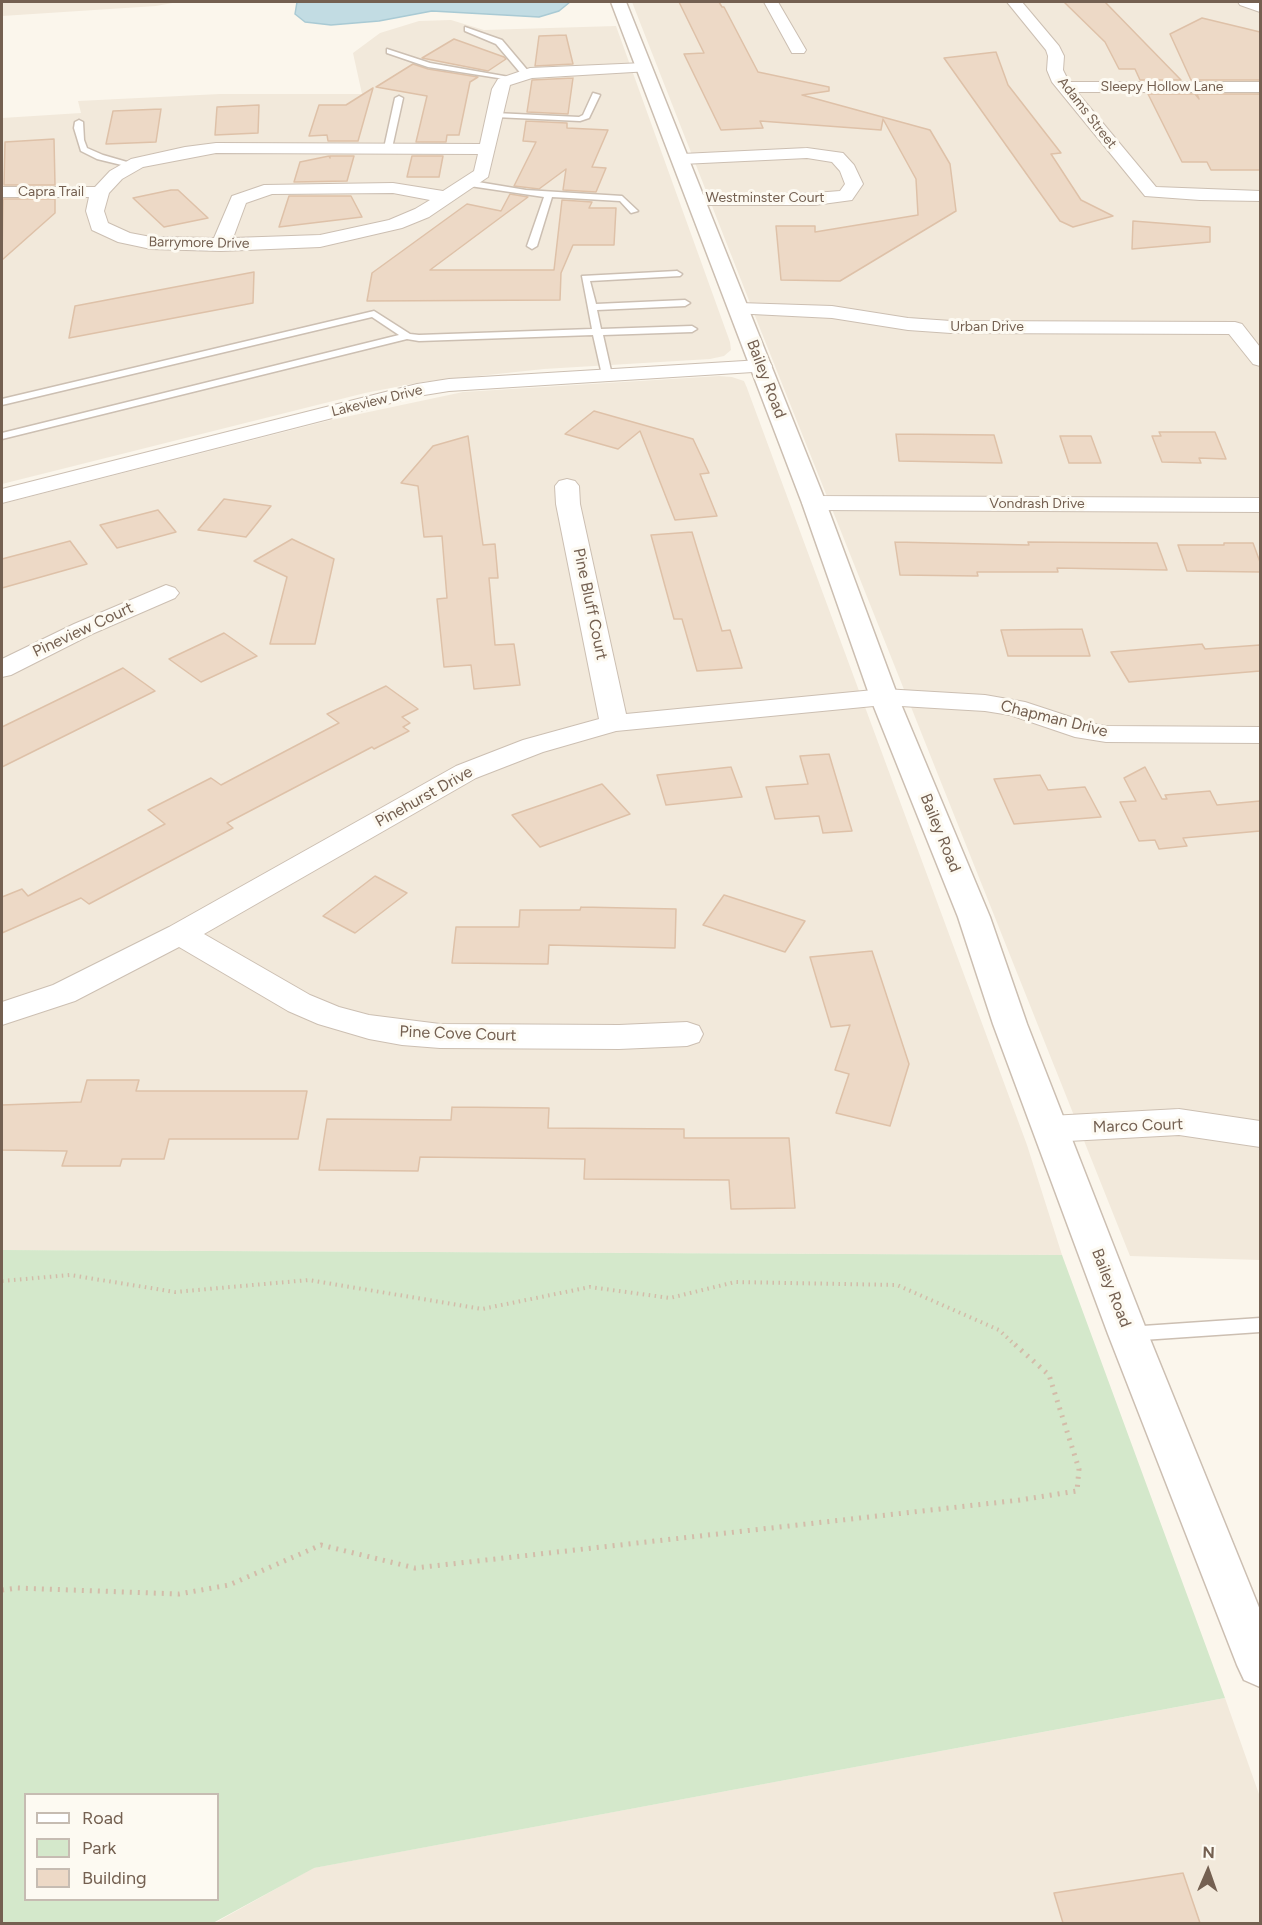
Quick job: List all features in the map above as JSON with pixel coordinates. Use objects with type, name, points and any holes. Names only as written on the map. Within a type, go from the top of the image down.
[{"type":"street","name":"Bailey Road","points":[[618,2],[682,159],[814,502],[884,697],[974,917],[1010,1024],[1128,1334],[1260,1665]]},
{"type":"street","points":[[771,2],[798,50]]},
{"type":"street","name":"Adams Street","points":[[1014,2],[1053,49],[1056,56],[1055,70],[1065,87],[1151,192],[1260,196]]},
{"type":"street","points":[[1245,2],[1260,8]]},
{"type":"street","points":[[518,76],[644,68]]},
{"type":"street","name":"Barrymore Drive","points":[[100,192],[95,211],[99,226],[110,232],[151,243],[221,245],[298,243],[348,236],[395,224],[422,213],[482,173],[500,89],[504,82],[518,76]]},
{"type":"street","name":"Sleepy Hollow Lane","points":[[1065,87],[1260,87]]},
{"type":"street","points":[[100,192],[107,183],[131,166],[168,154],[201,149],[488,149]]},
{"type":"street","name":"Westminster Court","points":[[682,159],[807,153],[837,157],[848,169],[854,184],[846,196],[814,199],[697,199]]},
{"type":"street","points":[[221,245],[238,200],[270,189],[393,188],[446,197]]},
{"type":"street","name":"Capra Trail","points":[[2,192],[100,192]]},
{"type":"street","name":"Urban Drive","points":[[739,309],[832,312],[930,326],[1235,328],[1260,360]]},
{"type":"street","name":"Lakeview Drive","points":[[2,496],[417,390],[449,385],[761,366]]},
{"type":"street","name":"Pine Bluff Court","points":[[567,486],[568,504],[614,723]]},
{"type":"street","name":"Vondrash Drive","points":[[814,502],[1260,506]]},
{"type":"street","name":"Pineview Court","points":[[2,669],[83,629],[166,593]]},
{"type":"street","name":"Pinehurst Drive","points":[[2,1014],[64,993],[180,934],[466,772],[532,746],[614,723],[884,697]]},
{"type":"street","name":"Chapman Drive","points":[[884,697],[985,703],[1015,708],[1085,731],[1106,734],[1260,735]]},
{"type":"street","name":"Pine Cove Court","points":[[180,934],[299,1004],[329,1016],[369,1027],[402,1033],[440,1036],[619,1037],[687,1034]]},
{"type":"street","name":"Marco Court","points":[[1050,1129],[1179,1122],[1260,1134]]},
{"type":"lane","points":[[468,29],[499,42],[518,76]]},
{"type":"lane","points":[[390,51],[428,65],[518,76]]},
{"type":"lane","points":[[495,115],[580,119],[586,116],[596,95]]},
{"type":"lane","points":[[388,148],[399,98]]},
{"type":"lane","points":[[79,122],[80,140],[84,149],[100,157],[131,166]]},
{"type":"lane","points":[[466,183],[549,194],[622,199],[634,211]]},
{"type":"lane","points":[[532,246],[549,194]]},
{"type":"lane","points":[[608,375],[585,278],[677,274]]},
{"type":"lane","points":[[592,307],[684,303]]},
{"type":"lane","points":[[2,402],[374,314],[407,336]]},
{"type":"lane","points":[[2,436],[407,336],[419,338],[692,329]]},
{"type":"lane","points":[[1128,1334],[1260,1325]]},
{"type":"path","points":[[2,1281],[70,1275],[176,1292],[309,1280],[482,1309],[590,1287],[670,1298],[735,1282],[897,1285],[999,1330],[1048,1375],[1079,1469],[1077,1491],[996,1503],[415,1568],[321,1545],[229,1585],[179,1594],[17,1588],[2,1590]]},
{"type":"shaded area","points":[[2,2],[178,2],[156,6],[2,16]]},
{"type":"shaded area","points":[[632,2],[1260,2],[1260,1260],[1130,1256]]},
{"type":"shaded area","points":[[451,20],[484,30],[616,26],[731,350],[724,356],[710,359],[544,369],[422,382],[365,393],[2,484],[2,118],[81,113],[78,101],[220,94],[362,94],[353,53],[380,33],[419,21]]},
{"type":"shaded area","points":[[719,376],[744,381],[747,388],[1027,1145],[1062,1255],[2,1250],[2,504],[331,420],[463,392]]},
{"type":"shaded area","points":[[1225,1698],[1260,1797],[1260,1923],[213,1924],[313,1868]]},
{"type":"green space","points":[[2,1250],[1062,1255],[1225,1698],[314,1868],[213,1923],[2,1923]]},
{"type":"water","points":[[297,2],[570,2],[559,11],[539,17],[432,11],[379,21],[331,25],[305,22],[295,14]]},
{"type":"building","points":[[679,2],[719,2],[724,7],[758,72],[829,87],[829,91],[802,95],[930,130],[950,164],[956,211],[840,281],[781,280],[776,226],[815,226],[815,232],[918,215],[916,179],[883,119],[881,130],[760,121],[763,128],[721,130],[684,54],[704,53]]},
{"type":"building","points":[[1064,2],[1105,2],[1181,80],[1140,80],[1135,69],[1119,69],[1105,42]]},
{"type":"building","points":[[1202,18],[1260,32],[1260,80],[1191,80],[1170,34]]},
{"type":"building","points":[[566,35],[573,64],[535,66],[539,36]]},
{"type":"building","points":[[454,39],[506,59],[488,71],[422,58]]},
{"type":"building","points":[[996,52],[1008,85],[1061,153],[1051,154],[1081,200],[1113,216],[1073,227],[1060,221],[944,58]]},
{"type":"building","points":[[413,64],[428,69],[478,77],[470,82],[459,135],[447,135],[446,142],[416,142],[427,96],[376,87]]},
{"type":"building","points":[[573,78],[568,114],[527,112],[532,80]]},
{"type":"building","points":[[373,88],[358,141],[328,141],[327,135],[309,136],[319,105],[346,105]]},
{"type":"building","points":[[1148,94],[1195,94],[1199,99],[1197,94],[1260,94],[1260,170],[1211,170],[1207,162],[1182,162]]},
{"type":"building","points":[[259,105],[258,133],[215,135],[217,107]]},
{"type":"building","points":[[161,109],[156,142],[106,144],[113,111]]},
{"type":"building","points":[[526,121],[567,123],[567,128],[608,130],[592,167],[606,168],[596,192],[563,190],[566,169],[539,189],[514,186],[536,142],[523,141]]},
{"type":"building","points":[[54,139],[55,185],[4,185],[5,142]]},
{"type":"building","points":[[329,156],[330,158],[330,156],[354,156],[347,181],[294,182],[300,162]]},
{"type":"building","points":[[412,156],[443,156],[439,177],[407,177]]},
{"type":"building","points":[[178,190],[208,218],[164,227],[133,198]]},
{"type":"building","points":[[510,194],[528,197],[430,270],[554,270],[562,200],[592,202],[589,208],[616,208],[614,245],[573,245],[561,273],[560,300],[367,301],[372,273],[467,204],[501,211]]},
{"type":"building","points":[[289,196],[351,196],[362,217],[279,227]]},
{"type":"building","points":[[3,199],[55,199],[55,213],[2,260]]},
{"type":"building","points":[[1133,221],[1210,227],[1210,242],[1132,249]]},
{"type":"building","points":[[254,272],[253,303],[69,338],[75,306]]},
{"type":"building","points":[[594,411],[693,439],[709,473],[700,474],[717,516],[675,520],[640,431],[618,449],[565,434]]},
{"type":"building","points":[[1159,432],[1215,432],[1226,459],[1199,458],[1201,463],[1162,462],[1152,436],[1161,436]]},
{"type":"building","points":[[896,434],[994,435],[1002,463],[899,461]]},
{"type":"building","points":[[468,436],[483,545],[495,544],[498,578],[489,578],[495,645],[514,644],[520,685],[474,689],[471,665],[444,667],[437,599],[447,598],[442,536],[424,537],[418,486],[401,483],[433,446]]},
{"type":"building","points":[[1060,436],[1091,436],[1101,463],[1069,463]]},
{"type":"building","points":[[224,499],[271,506],[246,537],[198,530]]},
{"type":"building","points":[[158,510],[176,532],[117,548],[100,525]]},
{"type":"building","points":[[692,532],[722,631],[730,630],[742,668],[697,671],[682,619],[674,619],[651,535]]},
{"type":"building","points":[[292,539],[334,559],[315,644],[270,644],[287,577],[254,561]]},
{"type":"building","points":[[70,541],[87,564],[2,588],[2,559]]},
{"type":"building","points":[[895,542],[1029,545],[1028,542],[1157,543],[1167,570],[1057,568],[1058,572],[977,572],[978,576],[900,575]]},
{"type":"building","points":[[1224,543],[1253,543],[1260,562],[1260,572],[1187,571],[1178,545],[1224,545]]},
{"type":"building","points":[[1082,629],[1090,656],[1008,656],[1001,630]]},
{"type":"building","points":[[224,633],[257,656],[201,682],[169,659]]},
{"type":"building","points":[[1202,644],[1205,649],[1260,645],[1260,671],[1129,682],[1111,652]]},
{"type":"building","points":[[123,668],[155,691],[2,767],[2,727]]},
{"type":"building","points":[[386,686],[418,709],[402,717],[410,723],[403,727],[409,731],[374,749],[372,747],[227,823],[233,828],[89,904],[81,898],[2,933],[2,897],[22,889],[28,896],[165,824],[148,810],[211,778],[221,785],[339,723],[327,714]]},
{"type":"building","points":[[829,754],[852,831],[823,833],[819,816],[775,819],[766,787],[808,784],[800,756]]},
{"type":"building","points":[[731,767],[742,797],[666,805],[657,775]]},
{"type":"building","points":[[1145,767],[1162,799],[1167,799],[1165,795],[1210,791],[1217,805],[1260,801],[1260,831],[1183,838],[1187,846],[1159,849],[1155,840],[1139,841],[1120,802],[1136,801],[1124,778]]},
{"type":"building","points":[[1040,775],[1048,790],[1085,787],[1101,817],[1014,824],[994,779]]},
{"type":"building","points":[[602,784],[630,814],[540,847],[512,815]]},
{"type":"building","points":[[375,876],[407,893],[355,933],[323,916]]},
{"type":"building","points":[[724,895],[805,921],[785,952],[703,925]]},
{"type":"building","points":[[581,907],[676,909],[675,948],[549,945],[548,964],[452,963],[456,927],[519,927],[520,910],[580,910]]},
{"type":"building","points":[[872,951],[909,1064],[890,1126],[836,1113],[849,1074],[835,1070],[850,1025],[831,1027],[810,957]]},
{"type":"building","points":[[87,1080],[139,1080],[136,1091],[307,1091],[298,1139],[169,1139],[164,1159],[122,1159],[120,1166],[62,1166],[67,1151],[2,1150],[2,1105],[81,1102]]},
{"type":"building","points":[[452,1107],[549,1108],[548,1128],[684,1129],[684,1138],[789,1138],[795,1208],[731,1209],[729,1180],[584,1179],[585,1159],[420,1157],[418,1171],[319,1170],[327,1119],[451,1120]]},
{"type":"building","points":[[1183,1873],[1200,1923],[1063,1923],[1054,1893]]}]
